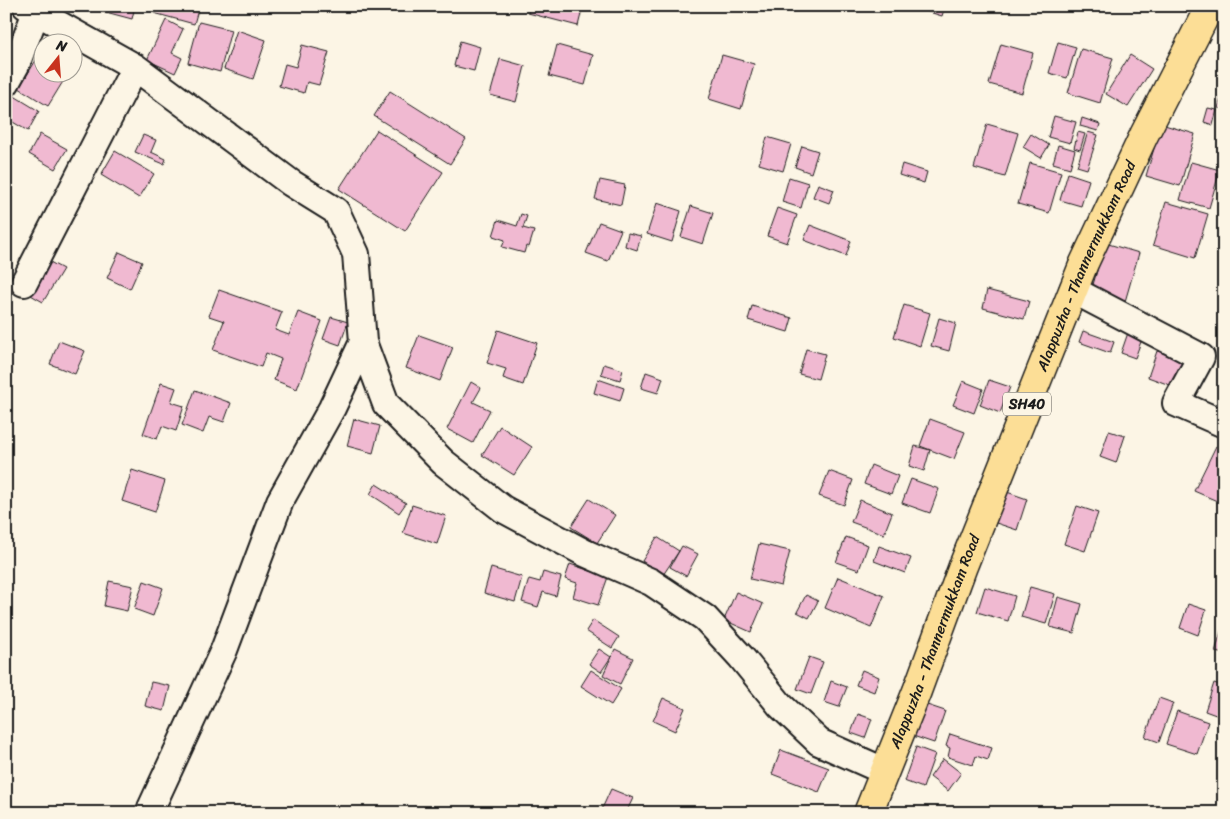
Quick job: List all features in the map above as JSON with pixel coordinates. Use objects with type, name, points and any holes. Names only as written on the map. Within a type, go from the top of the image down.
[{"type":"main road","name":"Alappuzha - Thannermukkam Road","points":[[868,813],[1073,290],[1144,135],[1210,6]]},
{"type":"street","points":[[6,83],[16,65],[31,9],[136,67],[291,183],[336,211],[356,254],[363,342],[386,404],[443,462],[503,509],[585,553],[651,582],[705,618],[741,656],[780,705],[819,742],[884,771]]},
{"type":"street","points":[[24,283],[136,67]]},
{"type":"street","points":[[1073,290],[1200,357],[1176,403],[1224,424]]},
{"type":"street","points":[[153,813],[151,808],[224,650],[280,501],[332,408],[363,342]]},
{"type":"building","points":[[103,6],[135,6],[132,19],[102,11]]},
{"type":"building","points":[[156,6],[199,6],[194,24],[154,13]]},
{"type":"building","points":[[530,6],[583,6],[578,26],[528,13]]},
{"type":"building","points":[[923,6],[945,6],[942,16],[922,10]]},
{"type":"building","points":[[166,20],[183,29],[172,53],[182,58],[175,73],[147,60]]},
{"type":"building","points":[[199,22],[231,30],[220,72],[188,63]]},
{"type":"building","points":[[237,30],[266,40],[253,79],[224,69]]},
{"type":"building","points":[[460,41],[480,47],[474,71],[454,66]]},
{"type":"building","points":[[1058,42],[1076,47],[1067,78],[1049,73]]},
{"type":"building","points":[[1001,44],[1033,53],[1022,93],[989,84]]},
{"type":"building","points":[[302,45],[329,52],[319,85],[307,82],[304,93],[279,86],[285,64],[296,67]]},
{"type":"building","points":[[557,45],[593,55],[585,85],[549,76]]},
{"type":"building","points":[[1081,49],[1113,58],[1100,103],[1068,93]]},
{"type":"building","points":[[722,55],[754,64],[741,109],[709,99]]},
{"type":"building","points":[[1130,55],[1152,69],[1128,107],[1106,94]]},
{"type":"building","points":[[500,59],[525,66],[516,102],[490,95]]},
{"type":"building","points":[[32,67],[32,82],[63,82],[48,106],[19,88]]},
{"type":"building","points":[[6,91],[39,111],[28,131],[6,118]]},
{"type":"building","points":[[390,91],[466,139],[450,164],[374,116]]},
{"type":"building","points":[[1224,91],[1224,109],[1218,108]]},
{"type":"building","points":[[1208,108],[1217,110],[1213,125],[1204,122]]},
{"type":"building","points":[[1054,116],[1076,122],[1070,143],[1048,137]]},
{"type":"building","points":[[1082,118],[1100,124],[1098,131],[1080,126]]},
{"type":"building","points":[[987,124],[1018,133],[1005,177],[974,168]]},
{"type":"building","points":[[1161,124],[1195,134],[1180,186],[1146,176]]},
{"type":"building","points":[[377,130],[443,172],[405,231],[339,189]]},
{"type":"building","points":[[1078,132],[1085,134],[1080,150],[1074,148]]},
{"type":"building","points":[[1088,132],[1098,135],[1087,169],[1077,166]]},
{"type":"building","points":[[40,134],[67,149],[55,169],[29,154]]},
{"type":"building","points":[[1031,134],[1049,145],[1041,158],[1023,147]]},
{"type":"building","points":[[143,135],[156,140],[151,152],[166,159],[164,164],[135,152]]},
{"type":"building","points":[[767,137],[791,144],[783,171],[759,164]]},
{"type":"building","points":[[1058,145],[1075,150],[1070,168],[1053,163]]},
{"type":"building","points":[[802,146],[818,151],[811,173],[795,167]]},
{"type":"building","points":[[115,151],[154,174],[139,198],[101,175]]},
{"type":"building","points":[[1191,162],[1220,170],[1209,208],[1180,200]]},
{"type":"building","points":[[1030,163],[1061,172],[1049,213],[1018,204]]},
{"type":"building","points":[[902,164],[927,172],[924,183],[899,175]]},
{"type":"building","points":[[1068,173],[1089,180],[1081,206],[1060,200]]},
{"type":"building","points":[[789,177],[808,183],[801,208],[782,202]]},
{"type":"building","points":[[600,180],[625,185],[621,205],[595,199]]},
{"type":"building","points":[[818,184],[834,190],[829,203],[813,197]]},
{"type":"building","points":[[1166,202],[1208,214],[1195,258],[1153,245]]},
{"type":"building","points":[[657,203],[681,211],[672,242],[647,234]]},
{"type":"building","points":[[691,206],[713,213],[703,244],[681,237]]},
{"type":"building","points":[[777,208],[797,215],[787,243],[767,236]]},
{"type":"building","points":[[521,214],[527,216],[523,228],[534,231],[529,247],[526,246],[524,253],[502,247],[505,240],[493,236],[498,220],[517,226]]},
{"type":"building","points":[[599,222],[621,230],[608,261],[586,253]]},
{"type":"building","points":[[810,225],[851,241],[846,256],[804,240]]},
{"type":"building","points":[[628,233],[641,236],[637,250],[625,246]]},
{"type":"building","points":[[1105,243],[1139,253],[1124,305],[1090,295]]},
{"type":"building","points":[[119,252],[142,262],[130,289],[107,278]]},
{"type":"building","points":[[48,261],[63,269],[43,302],[29,294]]},
{"type":"building","points":[[1224,280],[1224,302],[1218,300]]},
{"type":"building","points":[[219,290],[282,312],[275,330],[289,335],[298,312],[322,321],[297,389],[274,380],[281,359],[266,353],[261,367],[213,350],[224,321],[209,316]]},
{"type":"building","points":[[987,290],[1029,301],[1024,319],[983,308]]},
{"type":"building","points":[[904,305],[930,313],[920,346],[894,337]]},
{"type":"building","points":[[752,306],[792,318],[788,332],[748,320]]},
{"type":"building","points":[[331,317],[348,322],[340,345],[323,339]]},
{"type":"building","points":[[939,318],[956,323],[949,351],[931,346]]},
{"type":"building","points":[[1131,324],[1146,328],[1135,358],[1121,353]]},
{"type":"building","points":[[498,330],[537,343],[523,385],[503,378],[506,369],[487,363]]},
{"type":"building","points":[[1083,331],[1114,342],[1110,353],[1079,342]]},
{"type":"building","points":[[419,335],[453,347],[440,381],[406,368]]},
{"type":"building","points":[[59,341],[85,351],[75,374],[50,364]]},
{"type":"building","points":[[806,349],[825,354],[818,379],[799,374]]},
{"type":"building","points":[[1157,351],[1184,360],[1175,387],[1148,377]]},
{"type":"building","points":[[604,364],[623,370],[620,380],[601,374]]},
{"type":"building","points":[[646,372],[663,378],[658,393],[641,388]]},
{"type":"building","points":[[598,379],[624,388],[620,401],[594,393]]},
{"type":"building","points":[[989,380],[1010,387],[1000,413],[980,405]]},
{"type":"building","points":[[963,381],[983,389],[974,413],[953,405]]},
{"type":"building","points":[[471,382],[481,388],[473,402],[490,410],[473,443],[447,429]]},
{"type":"building","points":[[161,383],[176,388],[171,402],[184,406],[176,431],[162,426],[157,439],[143,434]]},
{"type":"building","points":[[195,390],[231,403],[224,422],[209,417],[203,433],[182,425]]},
{"type":"building","points":[[354,419],[380,426],[373,453],[347,446]]},
{"type":"building","points":[[930,419],[965,432],[954,459],[920,446]]},
{"type":"building","points":[[500,426],[532,447],[514,475],[482,455]]},
{"type":"building","points":[[1109,431],[1125,436],[1116,463],[1100,457]]},
{"type":"building","points":[[915,446],[930,450],[924,471],[909,466]]},
{"type":"building","points":[[1216,446],[1224,450],[1224,504],[1194,491]]},
{"type":"building","points":[[871,465],[898,476],[891,494],[864,484]]},
{"type":"building","points":[[132,470],[165,481],[155,512],[122,501]]},
{"type":"building","points":[[829,471],[853,480],[844,505],[819,496]]},
{"type":"building","points":[[911,479],[939,489],[930,513],[902,503]]},
{"type":"building","points":[[376,484],[406,503],[399,513],[370,494]]},
{"type":"building","points":[[1004,491],[1027,499],[1017,530],[993,522]]},
{"type":"building","points":[[589,499],[615,515],[597,543],[571,527]]},
{"type":"building","points":[[860,500],[892,513],[884,534],[851,522]]},
{"type":"building","points":[[412,505],[446,516],[437,544],[403,533]]},
{"type":"building","points":[[1077,506],[1098,513],[1085,551],[1064,544]]},
{"type":"building","points":[[657,537],[679,551],[663,575],[642,561]]},
{"type":"building","points":[[846,537],[868,545],[859,570],[836,562]]},
{"type":"building","points":[[759,544],[790,551],[781,586],[750,579]]},
{"type":"building","points":[[682,546],[698,554],[686,576],[670,567]]},
{"type":"building","points":[[879,546],[911,558],[905,573],[874,561]]},
{"type":"building","points":[[570,564],[608,577],[598,605],[573,597],[577,583],[565,579]]},
{"type":"building","points":[[491,568],[522,577],[515,602],[484,593]]},
{"type":"building","points":[[543,572],[561,577],[556,596],[543,592],[538,607],[522,602],[529,579],[540,582]]},
{"type":"building","points":[[838,577],[884,596],[871,628],[825,608]]},
{"type":"building","points":[[109,581],[133,586],[127,611],[104,606]]},
{"type":"building","points":[[144,581],[163,588],[153,616],[134,609]]},
{"type":"building","points":[[985,587],[1015,596],[1008,621],[977,612]]},
{"type":"building","points":[[1030,587],[1055,594],[1046,624],[1021,617]]},
{"type":"building","points":[[736,592],[763,604],[751,632],[724,620]]},
{"type":"building","points":[[806,595],[818,601],[809,618],[797,612]]},
{"type":"building","points":[[1058,597],[1082,604],[1074,633],[1050,627]]},
{"type":"building","points":[[1188,604],[1206,610],[1198,635],[1180,628]]},
{"type":"building","points":[[593,620],[619,637],[612,648],[586,631]]},
{"type":"building","points":[[1222,628],[1224,629],[1224,654],[1215,652]]},
{"type":"building","points":[[599,649],[611,657],[601,672],[589,664]]},
{"type":"building","points":[[615,649],[633,658],[620,684],[603,675]]},
{"type":"building","points":[[809,657],[823,662],[811,694],[797,689]]},
{"type":"building","points":[[591,670],[621,689],[611,705],[581,686]]},
{"type":"building","points":[[862,670],[879,677],[874,692],[856,685]]},
{"type":"building","points":[[831,681],[847,687],[839,707],[824,702]]},
{"type":"building","points":[[151,682],[170,686],[164,711],[145,706]]},
{"type":"building","points":[[1214,683],[1224,686],[1224,718],[1205,711]]},
{"type":"building","points":[[663,698],[685,708],[675,731],[653,721]]},
{"type":"building","points":[[1159,698],[1173,703],[1159,742],[1145,737]]},
{"type":"building","points":[[924,704],[945,711],[934,743],[913,736]]},
{"type":"building","points":[[1177,711],[1208,722],[1197,754],[1166,744]]},
{"type":"building","points":[[858,714],[872,719],[865,738],[851,733]]},
{"type":"building","points":[[950,734],[992,748],[988,760],[976,756],[973,765],[948,757],[950,748],[946,746]]},
{"type":"building","points":[[916,747],[935,754],[923,788],[904,781]]},
{"type":"building","points":[[781,750],[829,768],[819,792],[772,774]]},
{"type":"building","points":[[943,759],[961,773],[948,791],[930,777]]},
{"type":"building","points":[[611,789],[633,798],[626,813],[600,813]]}]
